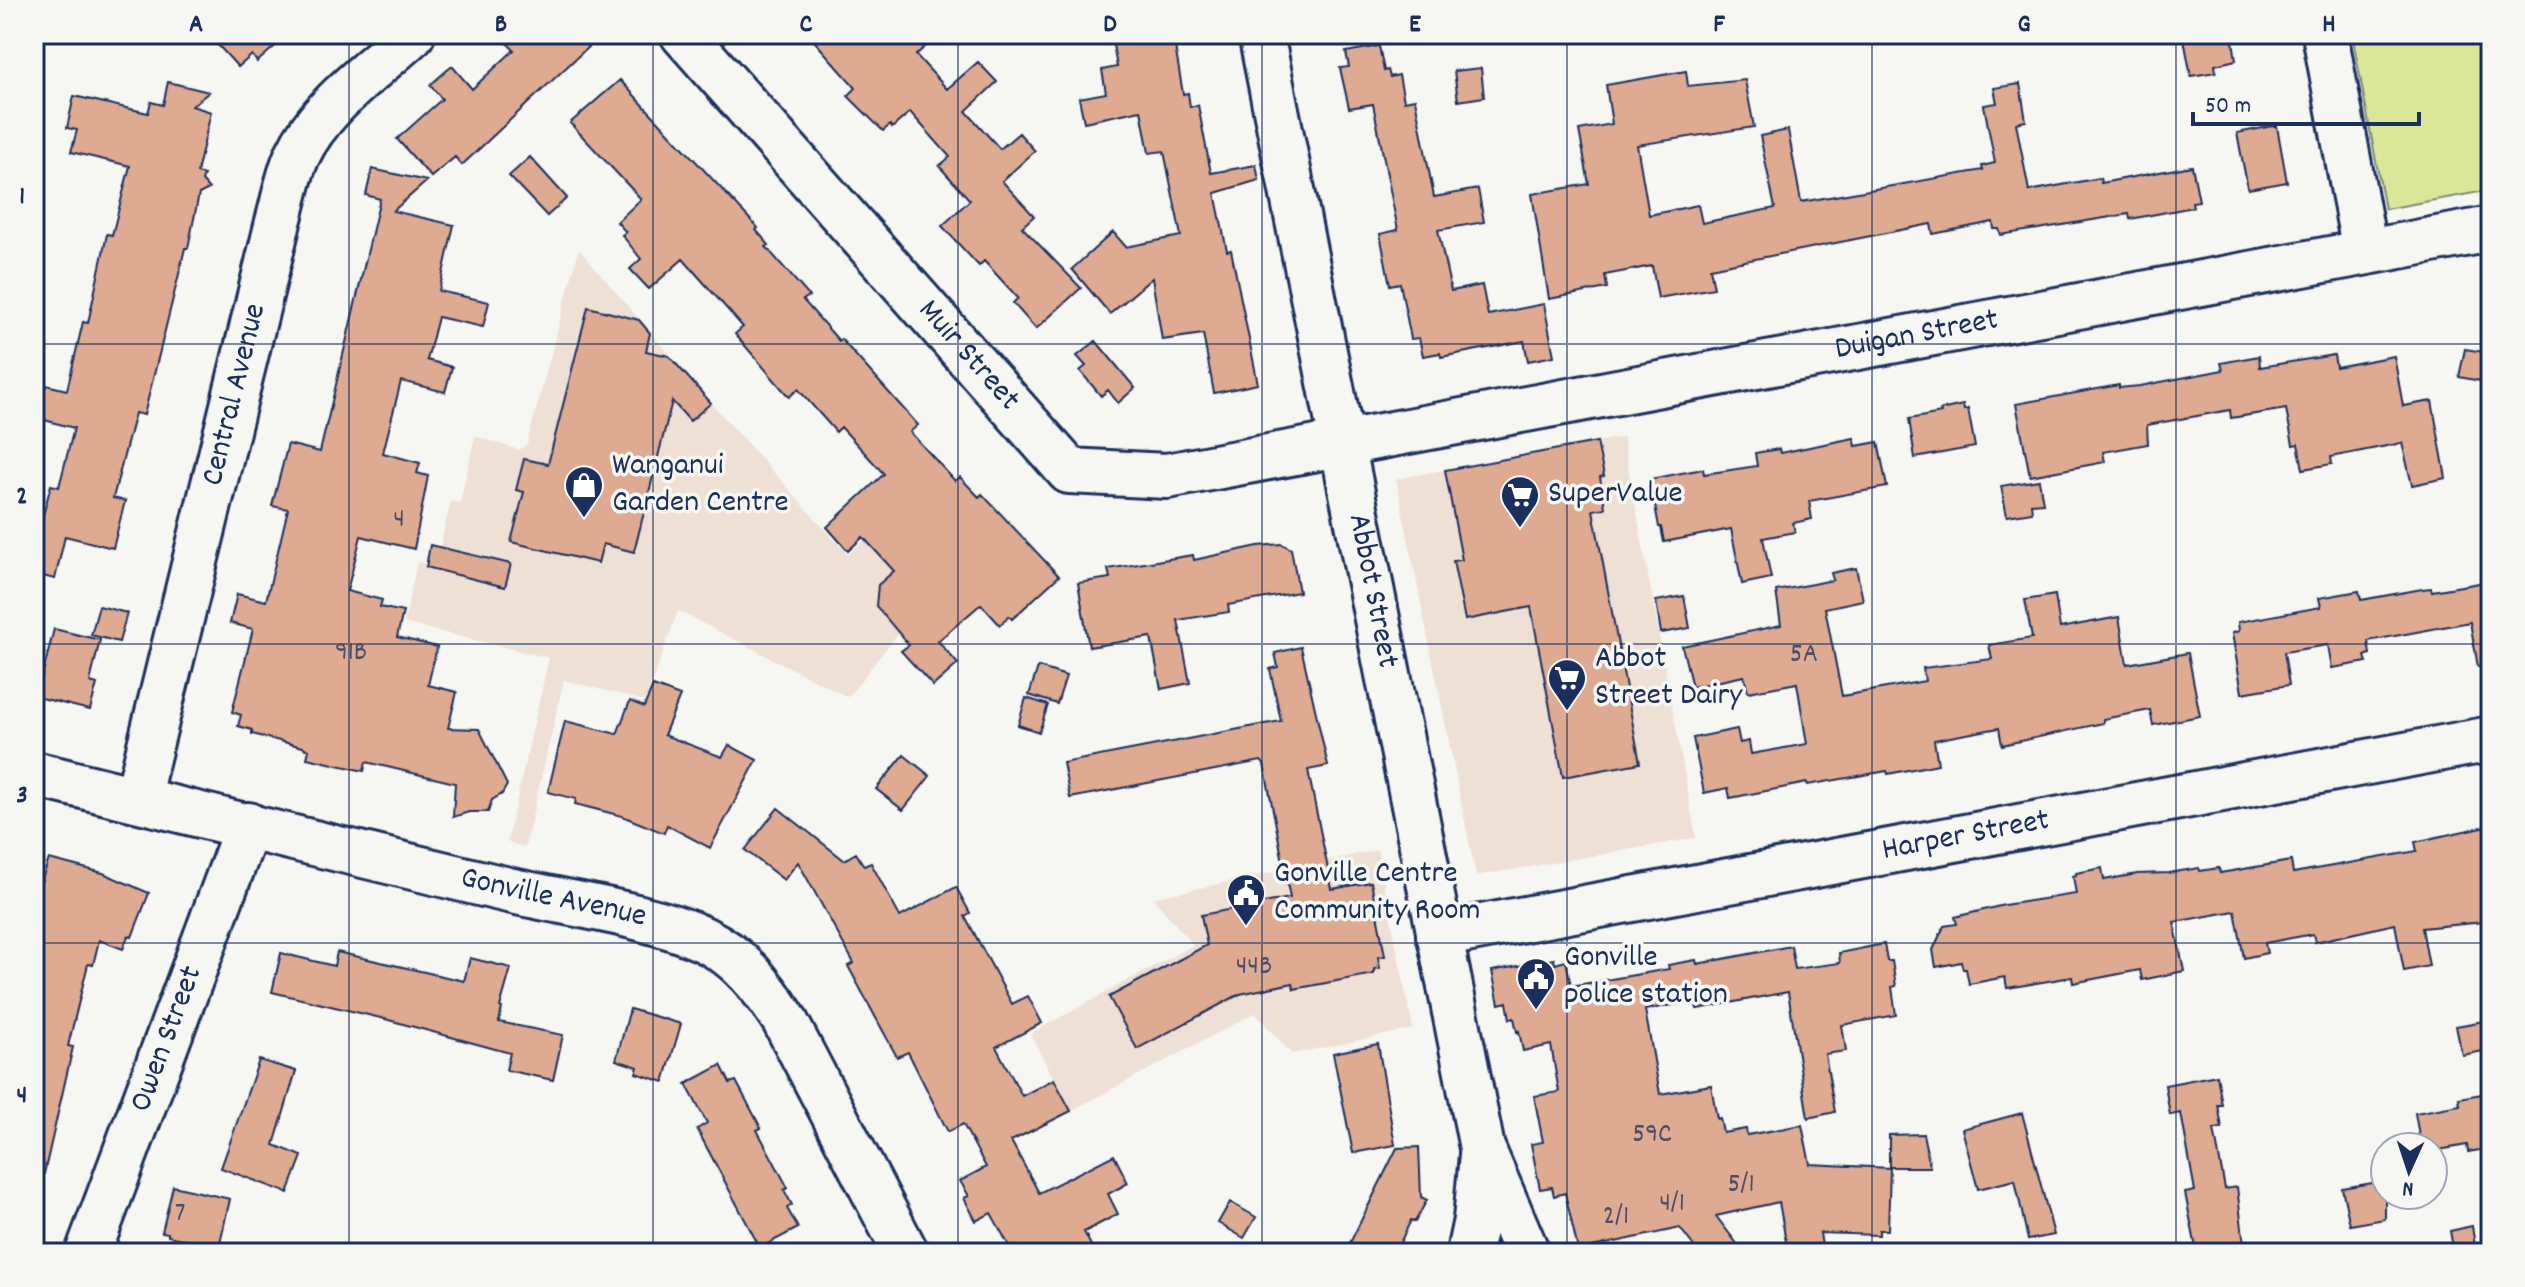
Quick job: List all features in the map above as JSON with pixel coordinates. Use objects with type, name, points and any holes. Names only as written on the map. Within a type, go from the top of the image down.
[{"type":"street","name":"Central Avenue","points":[[137,799],[296,158],[312,128],[412,34]]},
{"type":"street","name":"Muir Street","points":[[683,34],[1069,471],[1167,476],[1342,443]]},
{"type":"street","name":"Abbot Street","points":[[1261,34],[1482,1148],[1527,1253]]},
{"type":"street","points":[[2325,34],[2365,252]]},
{"type":"street","name":"Duigan Street","points":[[1342,443],[2491,229]]},
{"type":"street","name":"Harper Street","points":[[1439,935],[2491,739]]},
{"type":"street","name":"Gonville Avenue","points":[[34,774],[662,925],[705,940],[737,960],[761,985],[784,1019],[906,1253]]},
{"type":"street","name":"Owen Street","points":[[88,1253],[248,825]]},
{"type":"street","name":"Abbot Street","points":[[1469,1253],[1476,1220],[1482,1148]]},
{"type":"shaded area","points":[[579,249],[711,403],[848,555],[870,535],[898,567],[907,622],[848,697],[678,611],[645,701],[564,680],[525,847],[507,842],[549,658],[404,623],[417,562],[426,564],[431,545],[440,547],[451,501],[460,503],[475,436],[519,450],[527,444]]},
{"type":"shaded area","points":[[1623,437],[1696,838],[1476,876],[1396,479]]},
{"type":"shaded area","points":[[1377,850],[1413,1029],[1292,1054],[1255,1013],[1071,1111],[1030,1034],[1193,945],[1153,898]]},
{"type":"green space","points":[[2352,34],[2491,34],[2491,190],[2385,209]]},
{"type":"building","points":[[208,34],[289,34],[257,62],[252,55],[238,67]]},
{"type":"building","points":[[498,34],[575,34],[588,47],[462,165],[455,157],[431,177],[397,139],[442,99],[430,85],[452,66],[472,89],[514,50]]},
{"type":"building","points":[[808,34],[939,34],[916,55],[947,89],[978,62],[997,82],[966,111],[1000,149],[1019,133],[1035,151],[1002,181],[1034,216],[1022,227],[1081,288],[1036,329],[1013,303],[1018,298],[984,261],[979,266],[942,226],[970,200],[939,166],[950,157],[910,112],[892,128],[890,125],[883,131],[848,96],[856,88]]},
{"type":"building","points":[[1111,34],[1173,34],[1183,94],[1188,93],[1190,107],[1198,105],[1211,173],[1256,165],[1259,180],[1215,193],[1227,251],[1231,250],[1258,384],[1214,393],[1203,334],[1162,340],[1152,278],[1110,314],[1072,269],[1113,232],[1126,247],[1181,236],[1164,151],[1149,153],[1141,110],[1084,122],[1079,98],[1106,93],[1102,70],[1117,67]]},
{"type":"building","points":[[2183,34],[2232,34],[2236,60],[2215,65],[2216,72],[2191,76]]},
{"type":"building","points":[[1379,46],[1384,71],[1388,70],[1390,77],[1399,75],[1404,101],[1415,99],[1434,197],[1478,189],[1484,222],[1438,230],[1451,291],[1482,285],[1488,315],[1544,304],[1554,356],[1528,361],[1524,341],[1441,357],[1440,353],[1423,356],[1419,338],[1411,339],[1400,283],[1390,285],[1380,234],[1398,230],[1373,104],[1349,108],[1340,68],[1349,67],[1346,52]]},
{"type":"building","points":[[1481,68],[1484,97],[1458,101],[1454,71]]},
{"type":"building","points":[[1686,71],[1688,86],[1745,80],[1754,127],[1637,145],[1649,215],[1698,205],[1702,223],[1775,208],[1760,136],[1788,130],[1801,202],[1983,170],[1982,166],[1995,163],[1984,105],[1997,103],[1994,88],[2020,84],[2026,121],[2016,123],[2029,191],[2100,178],[2101,183],[2192,166],[2199,201],[2192,202],[2193,207],[2130,219],[2129,214],[2001,235],[1999,229],[1994,229],[1993,222],[1933,234],[1931,224],[1710,268],[1714,288],[1658,298],[1652,266],[1605,275],[1607,288],[1549,299],[1532,194],[1589,184],[1579,130],[1612,124],[1606,85]]},
{"type":"building","points":[[620,80],[758,228],[756,230],[769,245],[766,247],[809,296],[803,300],[918,425],[910,432],[955,481],[960,477],[979,497],[982,494],[1059,576],[1012,619],[1009,616],[1000,625],[981,604],[938,641],[958,664],[933,686],[901,651],[909,645],[876,606],[878,585],[894,571],[863,537],[848,551],[827,527],[884,474],[841,427],[836,432],[798,389],[789,397],[735,334],[743,327],[683,259],[649,289],[630,269],[641,259],[622,235],[626,232],[617,222],[641,199],[570,123]]},
{"type":"building","points":[[168,82],[209,92],[192,106],[211,112],[197,173],[204,175],[202,181],[209,189],[199,194],[144,415],[135,413],[113,498],[125,501],[113,548],[65,536],[55,579],[34,574],[34,550],[51,485],[59,487],[74,428],[37,418],[46,385],[67,390],[83,322],[88,323],[107,234],[112,235],[130,166],[71,152],[77,130],[67,128],[74,96],[148,113],[151,102],[163,105]]},
{"type":"building","points":[[2277,126],[2287,182],[2248,189],[2237,133]]},
{"type":"building","points":[[530,157],[567,198],[547,216],[509,176]]},
{"type":"building","points":[[372,169],[427,181],[393,211],[454,225],[439,291],[489,302],[483,327],[438,317],[427,360],[452,367],[445,392],[401,381],[383,453],[420,463],[417,473],[428,476],[414,549],[361,536],[347,591],[382,600],[380,607],[403,612],[397,637],[437,647],[428,685],[457,692],[448,728],[479,729],[507,785],[502,794],[492,800],[488,812],[469,812],[453,817],[455,783],[366,762],[364,771],[307,758],[309,750],[303,747],[252,734],[252,730],[238,726],[241,715],[232,712],[253,629],[230,623],[237,594],[266,601],[288,509],[272,506],[288,444],[320,452],[380,199],[366,195]]},
{"type":"building","points":[[588,307],[639,320],[650,333],[646,351],[669,356],[711,403],[690,421],[672,401],[634,552],[603,544],[598,563],[511,542],[524,492],[516,490],[524,459],[548,464]]},
{"type":"building","points":[[1096,341],[1135,388],[1118,403],[1108,390],[1101,396],[1080,371],[1086,366],[1077,356]]},
{"type":"building","points":[[2465,349],[2491,353],[2491,383],[2459,377]]},
{"type":"building","points":[[2334,355],[2336,367],[2394,356],[2403,406],[2432,401],[2446,478],[2412,485],[2402,443],[2331,457],[2332,464],[2303,469],[2298,444],[2293,445],[2286,409],[2231,418],[2230,410],[2147,425],[2148,444],[2103,452],[2105,462],[2030,476],[2016,404],[2223,370],[2221,363],[2259,356],[2260,367]]},
{"type":"building","points":[[1963,405],[1964,410],[1968,409],[1975,447],[1915,458],[1909,419]]},
{"type":"building","points":[[1854,438],[1856,446],[1878,442],[1887,487],[1809,501],[1812,519],[1793,523],[1795,532],[1763,538],[1771,578],[1742,584],[1731,529],[1664,542],[1650,479],[1703,469],[1704,474],[1757,466],[1755,453],[1779,449],[1780,453]]},
{"type":"building","points":[[1597,442],[1604,476],[1600,477],[1605,508],[1593,510],[1640,763],[1563,777],[1531,607],[1465,620],[1453,561],[1462,560],[1445,470]]},
{"type":"building","points":[[2039,480],[2043,503],[2031,504],[2032,512],[2007,516],[2001,486]]},
{"type":"building","points":[[1282,544],[1291,549],[1299,592],[1228,605],[1229,612],[1178,620],[1190,683],[1161,689],[1151,637],[1089,647],[1078,583],[1110,578],[1108,569],[1193,555],[1194,560]]},
{"type":"building","points":[[430,545],[511,564],[505,587],[426,567]]},
{"type":"building","points":[[1856,568],[1863,600],[1825,608],[1842,696],[1925,681],[1923,668],[1992,659],[1989,645],[2032,638],[2025,600],[2055,595],[2060,628],[2119,617],[2127,664],[2188,653],[2200,716],[2153,725],[2150,710],[2002,745],[1999,728],[1934,740],[1938,764],[1730,798],[1728,788],[1704,793],[1693,738],[1737,729],[1740,743],[1749,741],[1751,754],[1807,744],[1797,683],[1748,692],[1744,676],[1692,687],[1682,646],[1781,625],[1776,591],[1833,580],[1831,573]]},
{"type":"building","points":[[2491,581],[2491,666],[2478,667],[2470,622],[2368,641],[2370,654],[2365,656],[2367,662],[2332,668],[2328,645],[2284,652],[2289,685],[2242,693],[2232,633],[2239,631],[2238,622],[2321,607],[2319,598],[2359,591],[2361,600]]},
{"type":"building","points":[[1684,596],[1690,628],[1661,633],[1656,601]]},
{"type":"building","points":[[99,606],[127,613],[119,642],[91,635]]},
{"type":"building","points":[[54,629],[100,640],[90,682],[97,684],[90,710],[37,697]]},
{"type":"building","points":[[1301,647],[1328,766],[1308,770],[1332,889],[1371,882],[1385,956],[1378,957],[1380,968],[1374,969],[1374,974],[1294,989],[1293,983],[1240,994],[1137,1049],[1109,997],[1207,945],[1201,915],[1290,898],[1264,764],[1261,761],[1070,798],[1063,763],[1281,721],[1270,669],[1278,667],[1275,653]]},
{"type":"building","points":[[1038,667],[1066,676],[1057,704],[1029,695]]},
{"type":"building","points":[[653,686],[680,696],[664,735],[722,757],[729,745],[757,760],[710,848],[667,825],[664,833],[622,816],[575,804],[576,799],[548,792],[565,721],[617,734],[630,701],[644,707]]},
{"type":"building","points":[[1026,698],[1048,705],[1039,732],[1018,725]]},
{"type":"building","points":[[904,755],[930,776],[903,810],[876,789]]},
{"type":"building","points":[[778,808],[844,860],[856,853],[864,866],[871,863],[900,917],[956,887],[970,913],[965,916],[1012,1004],[1028,996],[1042,1023],[996,1047],[1022,1096],[1054,1079],[1071,1111],[1011,1141],[1039,1193],[1114,1155],[1128,1183],[1108,1194],[1118,1214],[1084,1232],[1095,1253],[1013,1253],[991,1213],[976,1221],[964,1198],[969,1196],[960,1181],[986,1167],[963,1124],[948,1132],[908,1052],[897,1057],[848,966],[854,963],[798,862],[784,880],[745,850]]},
{"type":"building","points":[[2491,825],[2491,894],[2488,894],[2491,916],[2482,917],[2483,922],[2422,928],[2429,966],[2404,971],[2395,924],[2315,942],[2313,934],[2265,943],[2267,953],[2244,958],[2235,911],[2174,922],[2184,971],[2142,980],[2140,970],[2073,983],[2072,977],[2007,988],[2005,977],[1969,984],[1961,962],[1936,967],[1933,950],[1944,926],[1957,924],[1955,917],[2004,905],[2076,894],[2073,876],[2076,873],[2102,868],[2104,880],[2199,868],[2200,871],[2219,868],[2220,873],[2291,861],[2293,873],[2417,851],[2415,842]]},
{"type":"building","points":[[49,859],[103,873],[149,893],[132,937],[128,936],[123,949],[99,940],[93,965],[88,964],[68,1046],[73,1047],[44,1174],[34,1173],[34,882],[40,885]]},
{"type":"building","points":[[1884,944],[1887,961],[1892,961],[1896,1015],[1842,1025],[1846,1051],[1825,1054],[1835,1112],[1808,1118],[1788,992],[1697,1009],[1695,1001],[1645,1010],[1660,1094],[1711,1085],[1717,1119],[1720,1118],[1723,1133],[1746,1129],[1747,1135],[1802,1125],[1810,1164],[1890,1168],[1888,1230],[1879,1230],[1879,1235],[1820,1233],[1823,1253],[1788,1253],[1779,1202],[1716,1216],[1744,1253],[1699,1253],[1680,1228],[1578,1250],[1565,1193],[1554,1196],[1552,1187],[1540,1189],[1531,1144],[1543,1142],[1534,1096],[1559,1092],[1551,1045],[1523,1051],[1514,1018],[1510,1019],[1507,1002],[1499,1004],[1492,971],[1554,959],[1555,964],[1566,961],[1571,986],[1669,969],[1668,965],[1696,960],[1697,964],[1791,946],[1795,969],[1840,963],[1839,953]]},
{"type":"building","points":[[337,952],[464,981],[470,958],[511,968],[499,1022],[563,1035],[553,1080],[506,1070],[510,1053],[272,992],[281,953],[334,966]]},
{"type":"building","points":[[630,1009],[681,1024],[664,1082],[636,1073],[638,1067],[616,1060]]},
{"type":"building","points":[[2484,1021],[2489,1050],[2462,1055],[2456,1026]]},
{"type":"building","points":[[1378,1044],[1395,1145],[1353,1153],[1333,1053]]},
{"type":"building","points":[[259,1060],[296,1071],[274,1145],[302,1156],[288,1193],[221,1168]]},
{"type":"building","points":[[721,1065],[730,1083],[736,1081],[761,1128],[757,1130],[788,1188],[784,1190],[792,1205],[787,1208],[798,1228],[760,1248],[697,1129],[707,1123],[686,1084]]},
{"type":"building","points":[[2217,1075],[2222,1128],[2214,1129],[2225,1189],[2237,1187],[2245,1253],[2197,1253],[2185,1193],[2195,1191],[2181,1113],[2170,1115],[2165,1085]]},
{"type":"building","points":[[2482,1094],[2491,1148],[2468,1152],[2467,1145],[2449,1148],[2449,1131],[2418,1131],[2415,1113],[2460,1105],[2459,1098]]},
{"type":"building","points":[[2022,1113],[2054,1235],[2028,1240],[2015,1180],[1978,1189],[1962,1129]]},
{"type":"building","points":[[1923,1134],[1930,1167],[1889,1167],[1889,1135]]},
{"type":"building","points":[[1419,1147],[1421,1197],[1427,1200],[1415,1222],[1411,1220],[1395,1253],[1345,1253],[1397,1148]]},
{"type":"building","points":[[2369,1184],[2369,1211],[2385,1211],[2385,1219],[2350,1225],[2342,1188]]},
{"type":"building","points":[[173,1186],[230,1199],[219,1247],[162,1232]]},
{"type":"building","points":[[1230,1202],[1256,1217],[1244,1238],[1218,1223]]},
{"type":"building","points":[[2472,1226],[2476,1253],[2454,1253],[2450,1231]]},
{"type":"place","name":"Wanganui Garden Centre","points":[[584,519]]},
{"type":"place","name":"SuperValue","points":[[1520,529]]},
{"type":"place","name":"Abbot Street Dairy","points":[[1567,712]]},
{"type":"place","name":"Gonville Centre Community Room","points":[[1246,927]]},
{"type":"place","name":"Gonville police station","points":[[1536,1011]]}]
